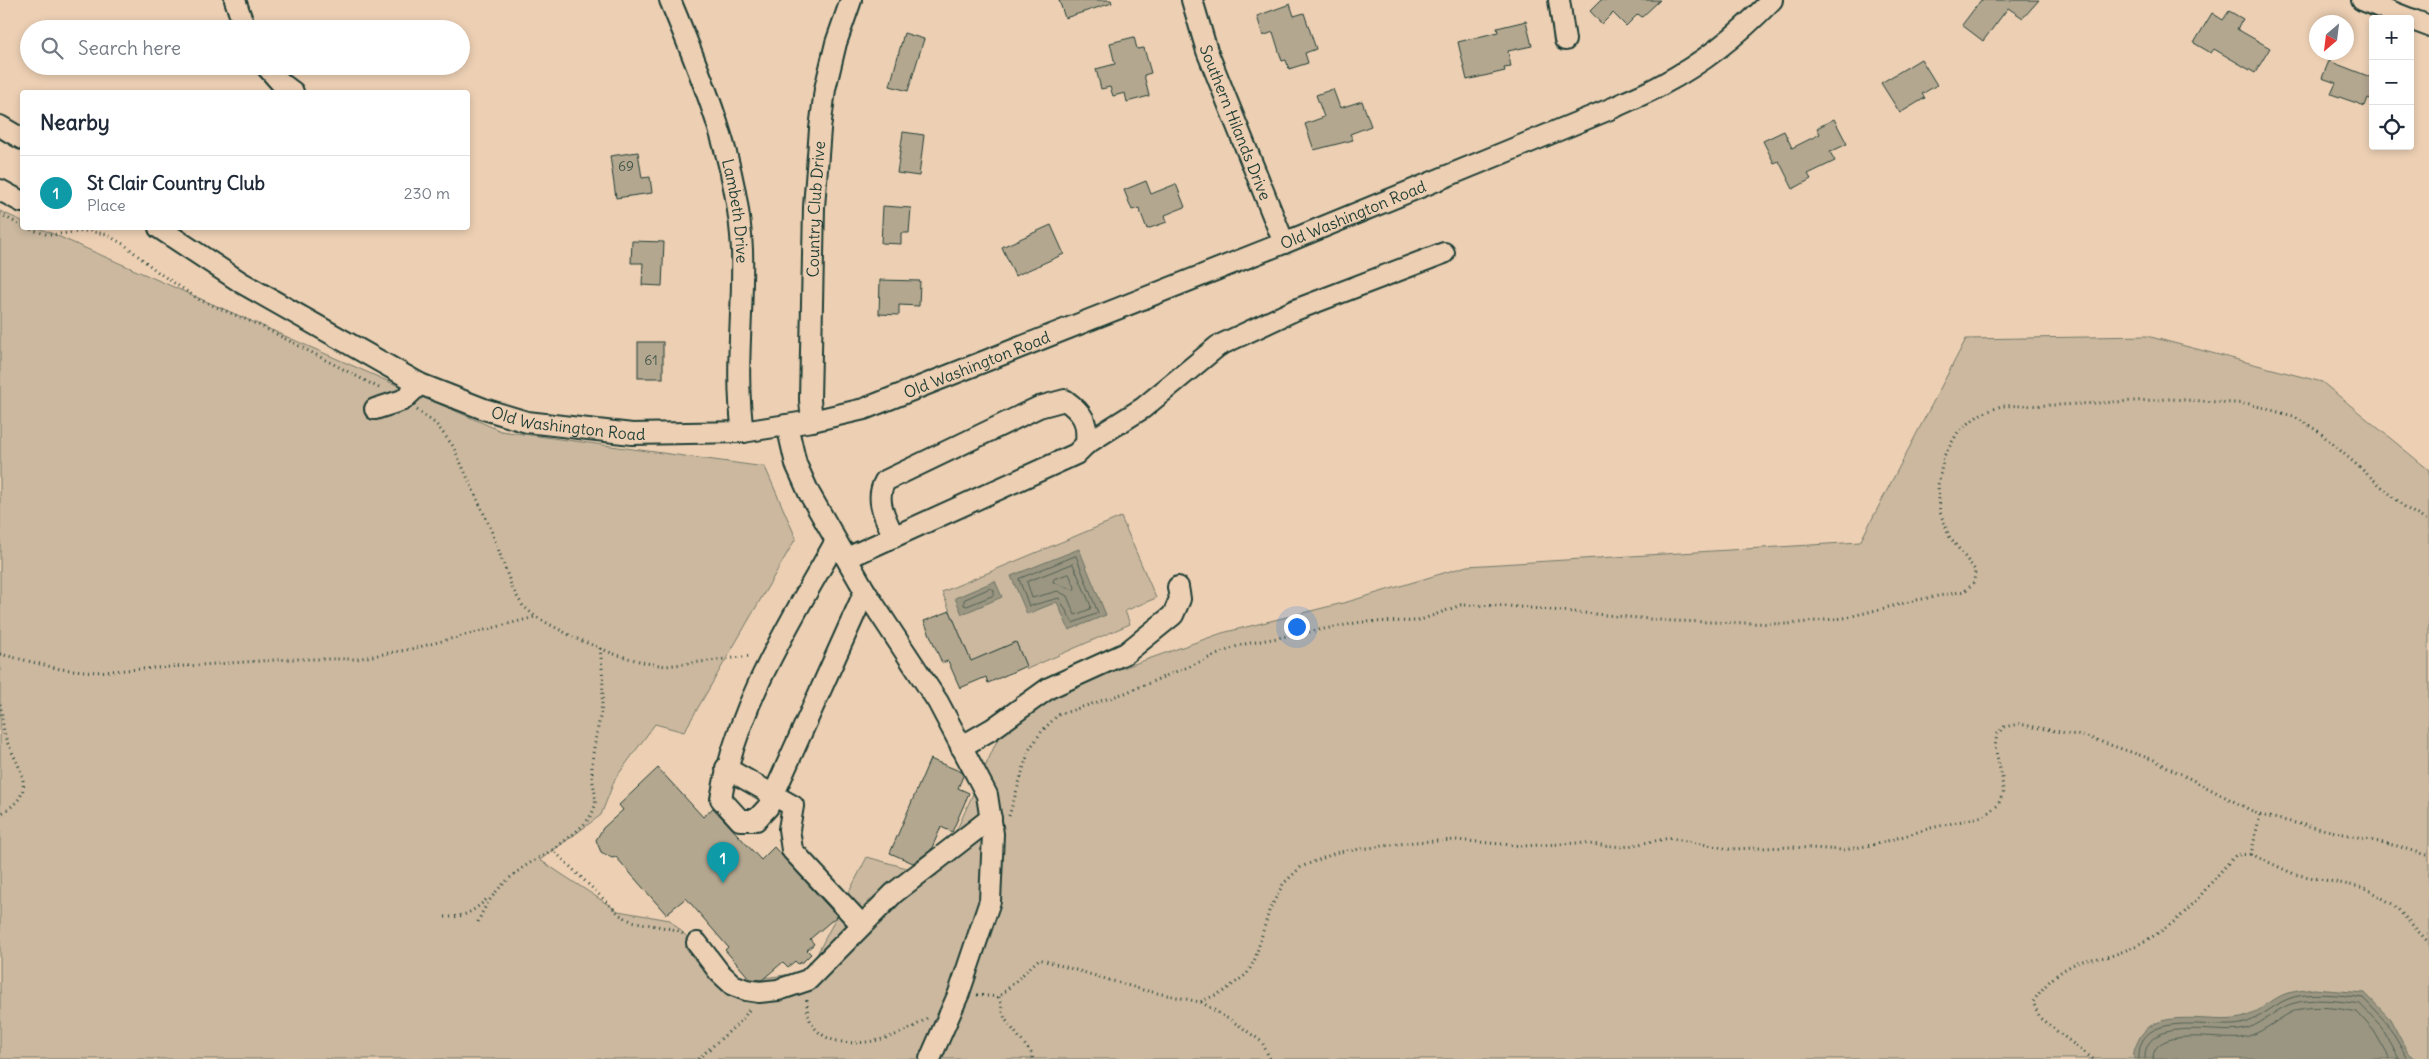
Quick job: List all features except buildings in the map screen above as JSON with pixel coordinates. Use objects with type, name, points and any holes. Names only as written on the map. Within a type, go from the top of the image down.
[{"type":"street","points":[[235,0],[242,20]]},
{"type":"street","name":"Lambeth Drive","points":[[670,0],[704,83],[714,115],[737,211],[742,250],[738,383],[743,432]]},
{"type":"street","name":"Country Club Drive","points":[[812,421],[810,400],[814,207],[820,129],[829,70],[851,0]]},
{"type":"street","name":"Southern Hilands Drive","points":[[1192,0],[1207,51],[1284,243]]},
{"type":"street","points":[[1558,0],[1565,40]]},
{"type":"street","name":"Old Washington Road","points":[[162,230],[242,283],[420,384],[484,409],[527,422],[632,434],[743,432],[812,421],[864,409],[1284,243],[1663,84],[1712,53],[1772,0]]},
{"type":"street","points":[[2362,0],[2400,15]]},
{"type":"street","points":[[2414,20],[2429,26]]},
{"type":"street","points":[[274,75],[290,90]]},
{"type":"street","points":[[0,126],[20,138]]},
{"type":"street","points":[[0,190],[20,201]]},
{"type":"street","points":[[847,558],[1076,454],[1086,444],[1143,408],[1218,346],[1295,310],[1444,253]]},
{"type":"street","points":[[375,409],[403,400],[420,384]]},
{"type":"street","points":[[894,537],[881,508],[880,489],[885,481],[1039,407],[1065,400],[1080,410],[1087,430],[1086,444]]},
{"type":"street","points":[[787,425],[796,464],[836,541],[865,591],[938,702],[987,794],[992,826],[990,901],[960,993],[930,1059]]},
{"type":"street","points":[[836,541],[771,655],[726,768],[722,799],[740,820],[756,820],[768,807],[865,591]]},
{"type":"street","points":[[961,746],[992,729],[1049,688],[1126,653],[1173,615],[1180,599],[1178,587]]},
{"type":"street","points":[[726,768],[775,794],[793,806],[789,829],[792,850],[862,925]]},
{"type":"street","points":[[696,942],[719,972],[733,985],[759,992],[778,990],[808,980],[894,893],[992,826]]},
{"type":"path","points":[[0,214],[20,225]]},
{"type":"path","points":[[33,230],[49,235],[87,231],[105,234],[125,245],[159,273],[200,300],[261,326],[403,400],[436,424],[453,446],[490,527],[513,590],[523,606],[536,617],[575,638],[600,648],[630,658],[666,666],[771,655]]},
{"type":"path","points":[[992,826],[1010,814],[1029,750],[1042,731],[1058,715],[1125,693],[1240,645],[1361,622],[1418,621],[1461,605],[1508,606],[1671,621],[1788,624],[1844,618],[1965,591],[1974,582],[1975,570],[1948,536],[1940,512],[1938,484],[1944,456],[1958,432],[1979,415],[2001,406],[2170,399],[2249,404],[2293,416],[2318,431],[2406,508],[2429,522]]},
{"type":"path","points":[[0,654],[60,669],[96,672],[290,659],[356,659],[411,649],[536,617]]},
{"type":"path","points":[[445,917],[457,918],[470,913],[527,864],[553,850],[589,819],[595,808],[592,764],[602,702],[603,673],[600,648]]},
{"type":"path","points":[[0,704],[8,745],[18,760],[23,776],[22,790],[17,800],[10,809],[0,814]]},
{"type":"path","points":[[1200,1002],[1224,991],[1246,974],[1254,959],[1269,911],[1283,884],[1301,866],[1338,852],[1414,842],[1456,840],[1523,846],[1578,843],[1623,847],[1670,838],[1729,849],[1792,847],[1844,850],[1877,844],[1931,828],[1984,816],[1998,805],[2003,794],[2002,778],[1995,747],[1997,734],[2004,727],[2019,724],[2087,737],[2154,760],[2260,815],[2397,846],[2429,856]]},
{"type":"path","points":[[2251,854],[2260,815]]},
{"type":"path","points":[[553,850],[620,915],[631,921],[677,930],[696,942]]},
{"type":"path","points":[[2093,1059],[2040,1018],[2033,1002],[2041,988],[2065,969],[2084,961],[2114,955],[2168,927],[2203,896],[2221,870],[2236,855],[2251,854],[2294,874],[2366,888],[2394,905],[2421,932],[2429,943]]},
{"type":"path","points":[[478,922],[491,895]]},
{"type":"path","points":[[960,993],[999,997],[1039,959],[1143,990],[1200,1002],[1240,1026],[1262,1042],[1270,1059]]},
{"type":"path","points":[[808,980],[807,1007],[809,1031]]},
{"type":"path","points":[[698,1059],[741,1021],[759,992]]},
{"type":"path","points":[[999,997],[1005,1019],[1031,1053],[1033,1059]]},
{"type":"path","points":[[880,1044],[918,1024],[932,1014]]},
{"type":"shaded area","points":[[0,211],[20,220],[20,230],[44,230],[501,431],[765,467],[796,538],[684,732],[655,724],[615,779],[601,815],[540,860],[618,911],[670,920],[733,982],[808,972],[867,857],[936,876],[1012,707],[1222,633],[1347,602],[1467,566],[1860,542],[1966,339],[2147,336],[2322,382],[2429,470],[2429,1059],[0,1059]]},
{"type":"shaded area","points":[[1121,517],[1156,598],[1125,611],[1130,624],[1027,669],[1016,642],[978,658],[969,670],[967,652],[942,592]]},
{"type":"water","points":[[1079,549],[1106,615],[1069,630],[1057,602],[1027,614],[1011,576]]},
{"type":"water","points":[[995,581],[1002,597],[962,614],[955,598]]},
{"type":"water","points":[[2314,989],[2365,993],[2390,1019],[2408,1053],[2415,1059],[2134,1059],[2134,1052],[2138,1041],[2146,1030],[2157,1023],[2170,1019],[2185,1018],[2241,1018],[2254,1013],[2282,995]]},
{"type":"place","name":"St Clair Country Club","points":[[723,883]]}]
